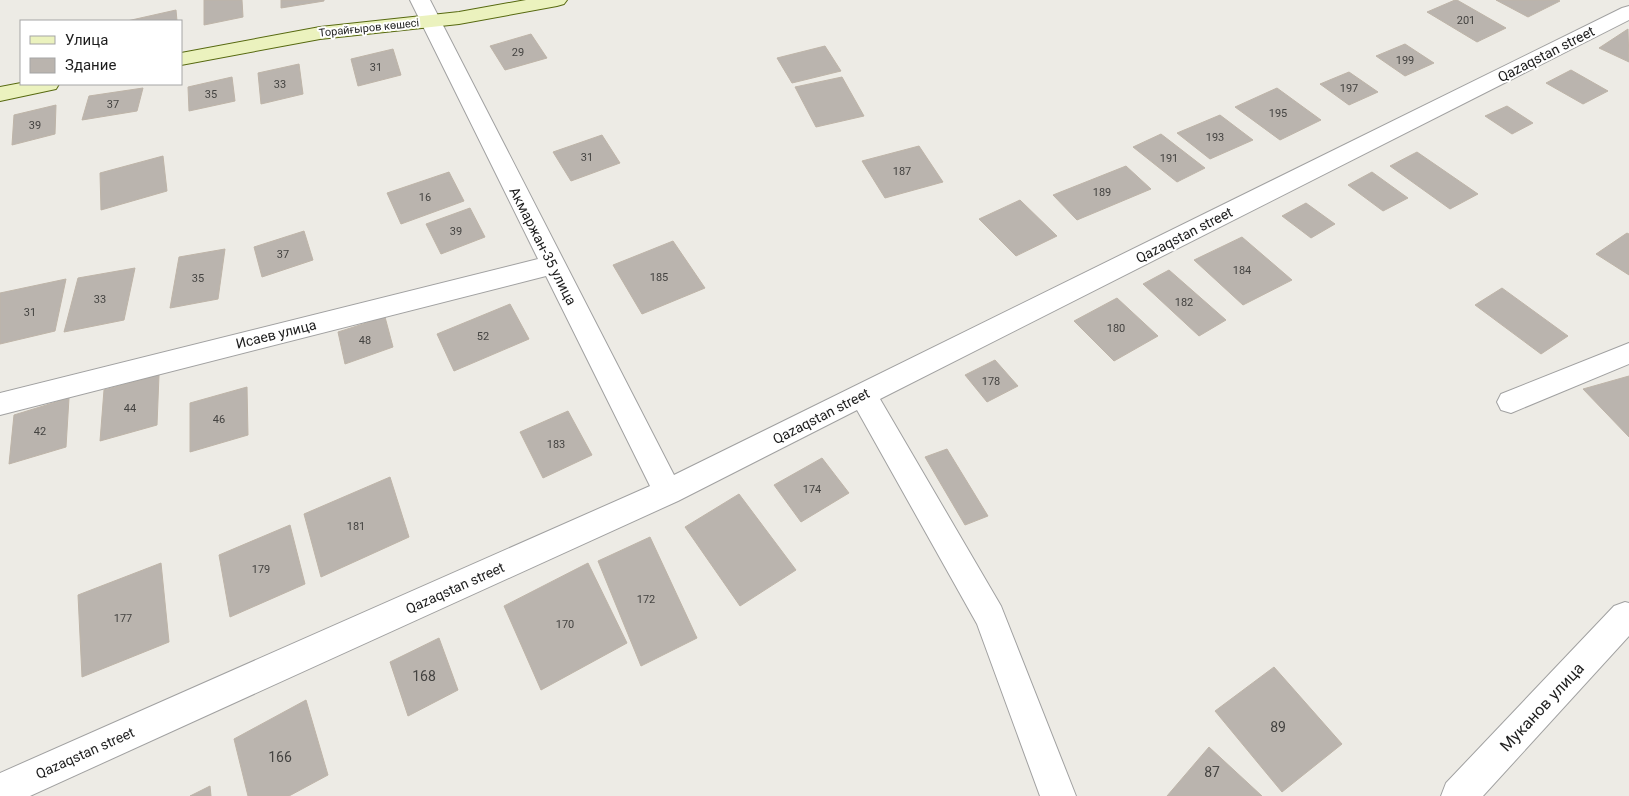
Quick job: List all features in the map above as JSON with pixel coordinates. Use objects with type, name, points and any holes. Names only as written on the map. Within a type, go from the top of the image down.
[{"type":"street","name":"Торайғыров көшесі","points":[[182,59],[424,11],[459,18],[557,0]]},
{"type":"street","name":"Акмаржан-35 улица","points":[[424,11],[668,492]]},
{"type":"street","name":"Qazaqstan street","points":[[0,791],[668,492],[1629,12]]},
{"type":"street","points":[[0,94],[44,85]]},
{"type":"street","name":"Исаев улица","points":[[0,404],[53,389],[552,265]]},
{"type":"street","points":[[1511,402],[1629,353]]},
{"type":"street","points":[[863,395],[990,617],[1058,796]]},
{"type":"street","name":"Муканов улица","points":[[1459,796],[1625,617]]},
{"type":"building","points":[[204,0],[242,0],[243,17],[204,25]]},
{"type":"building","points":[[281,0],[324,0],[324,1],[281,8]]},
{"type":"building","points":[[1455,0],[1506,28],[1477,42],[1427,12]]},
{"type":"building","points":[[1496,0],[1558,0],[1560,1],[1528,17]]},
{"type":"building","points":[[176,10],[177,20],[131,20]]},
{"type":"building","points":[[1628,29],[1629,62],[1599,48]]},
{"type":"building","points":[[531,34],[547,58],[505,70],[490,46]]},
{"type":"building","points":[[1405,44],[1434,63],[1405,76],[1376,56]]},
{"type":"building","points":[[825,46],[841,71],[792,83],[777,58]]},
{"type":"building","points":[[393,49],[401,75],[358,86],[351,59]]},
{"type":"building","points":[[299,64],[303,94],[261,104],[258,73]]},
{"type":"building","points":[[1571,70],[1608,91],[1583,104],[1546,83]]},
{"type":"building","points":[[1349,72],[1378,92],[1349,105],[1320,84]]},
{"type":"building","points":[[232,77],[235,101],[189,111],[188,87]]},
{"type":"building","points":[[842,77],[864,116],[816,127],[795,87]]},
{"type":"building","points":[[143,88],[137,111],[82,120],[89,96]]},
{"type":"building","points":[[1277,88],[1321,120],[1280,140],[1235,107]]},
{"type":"building","points":[[56,105],[55,134],[12,145],[14,115]]},
{"type":"building","points":[[1507,106],[1533,123],[1512,134],[1485,116]]},
{"type":"building","points":[[1220,115],[1253,140],[1210,159],[1177,133]]},
{"type":"building","points":[[1161,134],[1205,168],[1177,182],[1133,147]]},
{"type":"building","points":[[602,135],[620,163],[571,181],[553,152]]},
{"type":"building","points":[[919,146],[943,182],[885,198],[862,161]]},
{"type":"building","points":[[1417,152],[1478,194],[1450,209],[1390,166]]},
{"type":"building","points":[[163,156],[167,191],[101,210],[100,173]]},
{"type":"building","points":[[1126,166],[1151,189],[1077,220],[1053,195]]},
{"type":"building","points":[[449,172],[464,201],[401,224],[387,193]]},
{"type":"building","points":[[1372,172],[1408,198],[1383,211],[1348,185]]},
{"type":"building","points":[[1020,200],[1057,236],[1016,256],[979,219]]},
{"type":"building","points":[[1306,203],[1335,224],[1311,238],[1282,216]]},
{"type":"building","points":[[470,208],[485,237],[441,254],[426,224]]},
{"type":"building","points":[[304,231],[313,260],[262,277],[254,247]]},
{"type":"building","points":[[1627,233],[1629,234],[1629,275],[1596,254]]},
{"type":"building","points":[[1242,237],[1292,280],[1243,305],[1194,260]]},
{"type":"building","points":[[673,241],[705,288],[642,314],[613,265]]},
{"type":"building","points":[[225,249],[218,299],[170,308],[179,257]]},
{"type":"building","points":[[135,268],[124,320],[64,332],[78,278]]},
{"type":"building","points":[[1169,270],[1226,320],[1199,336],[1143,284]]},
{"type":"building","points":[[66,279],[55,331],[0,344],[0,293]]},
{"type":"building","points":[[1502,288],[1568,336],[1541,354],[1475,305]]},
{"type":"building","points":[[1117,298],[1158,336],[1114,361],[1074,321]]},
{"type":"building","points":[[510,304],[529,339],[454,371],[437,334]]},
{"type":"building","points":[[385,317],[393,347],[345,364],[338,332]]},
{"type":"building","points":[[995,360],[1018,386],[987,402],[965,375]]},
{"type":"building","points":[[159,375],[157,425],[100,441],[104,390]]},
{"type":"building","points":[[1629,376],[1629,437],[1583,389]]},
{"type":"building","points":[[247,387],[248,435],[190,452],[190,403]]},
{"type":"building","points":[[69,398],[66,447],[9,464],[14,415]]},
{"type":"building","points":[[568,411],[592,455],[543,478],[520,432]]},
{"type":"building","points":[[947,449],[988,516],[965,525],[925,457]]},
{"type":"building","points":[[822,458],[849,493],[801,522],[774,485]]},
{"type":"building","points":[[390,477],[409,537],[321,577],[304,514]]},
{"type":"building","points":[[739,494],[796,570],[740,606],[685,527]]},
{"type":"building","points":[[290,525],[305,584],[230,617],[219,555]]},
{"type":"building","points":[[650,537],[697,638],[641,666],[598,561]]},
{"type":"building","points":[[161,563],[169,642],[82,677],[78,595]]},
{"type":"building","points":[[588,563],[627,643],[541,690],[504,606]]},
{"type":"building","points":[[439,638],[458,690],[408,716],[390,662]]},
{"type":"building","points":[[1274,667],[1342,744],[1282,792],[1215,711]]},
{"type":"building","points":[[306,700],[328,775],[289,796],[248,796],[234,739]]},
{"type":"building","points":[[1209,747],[1262,796],[1167,796]]},
{"type":"building","points":[[210,786],[211,796],[190,796]]}]
